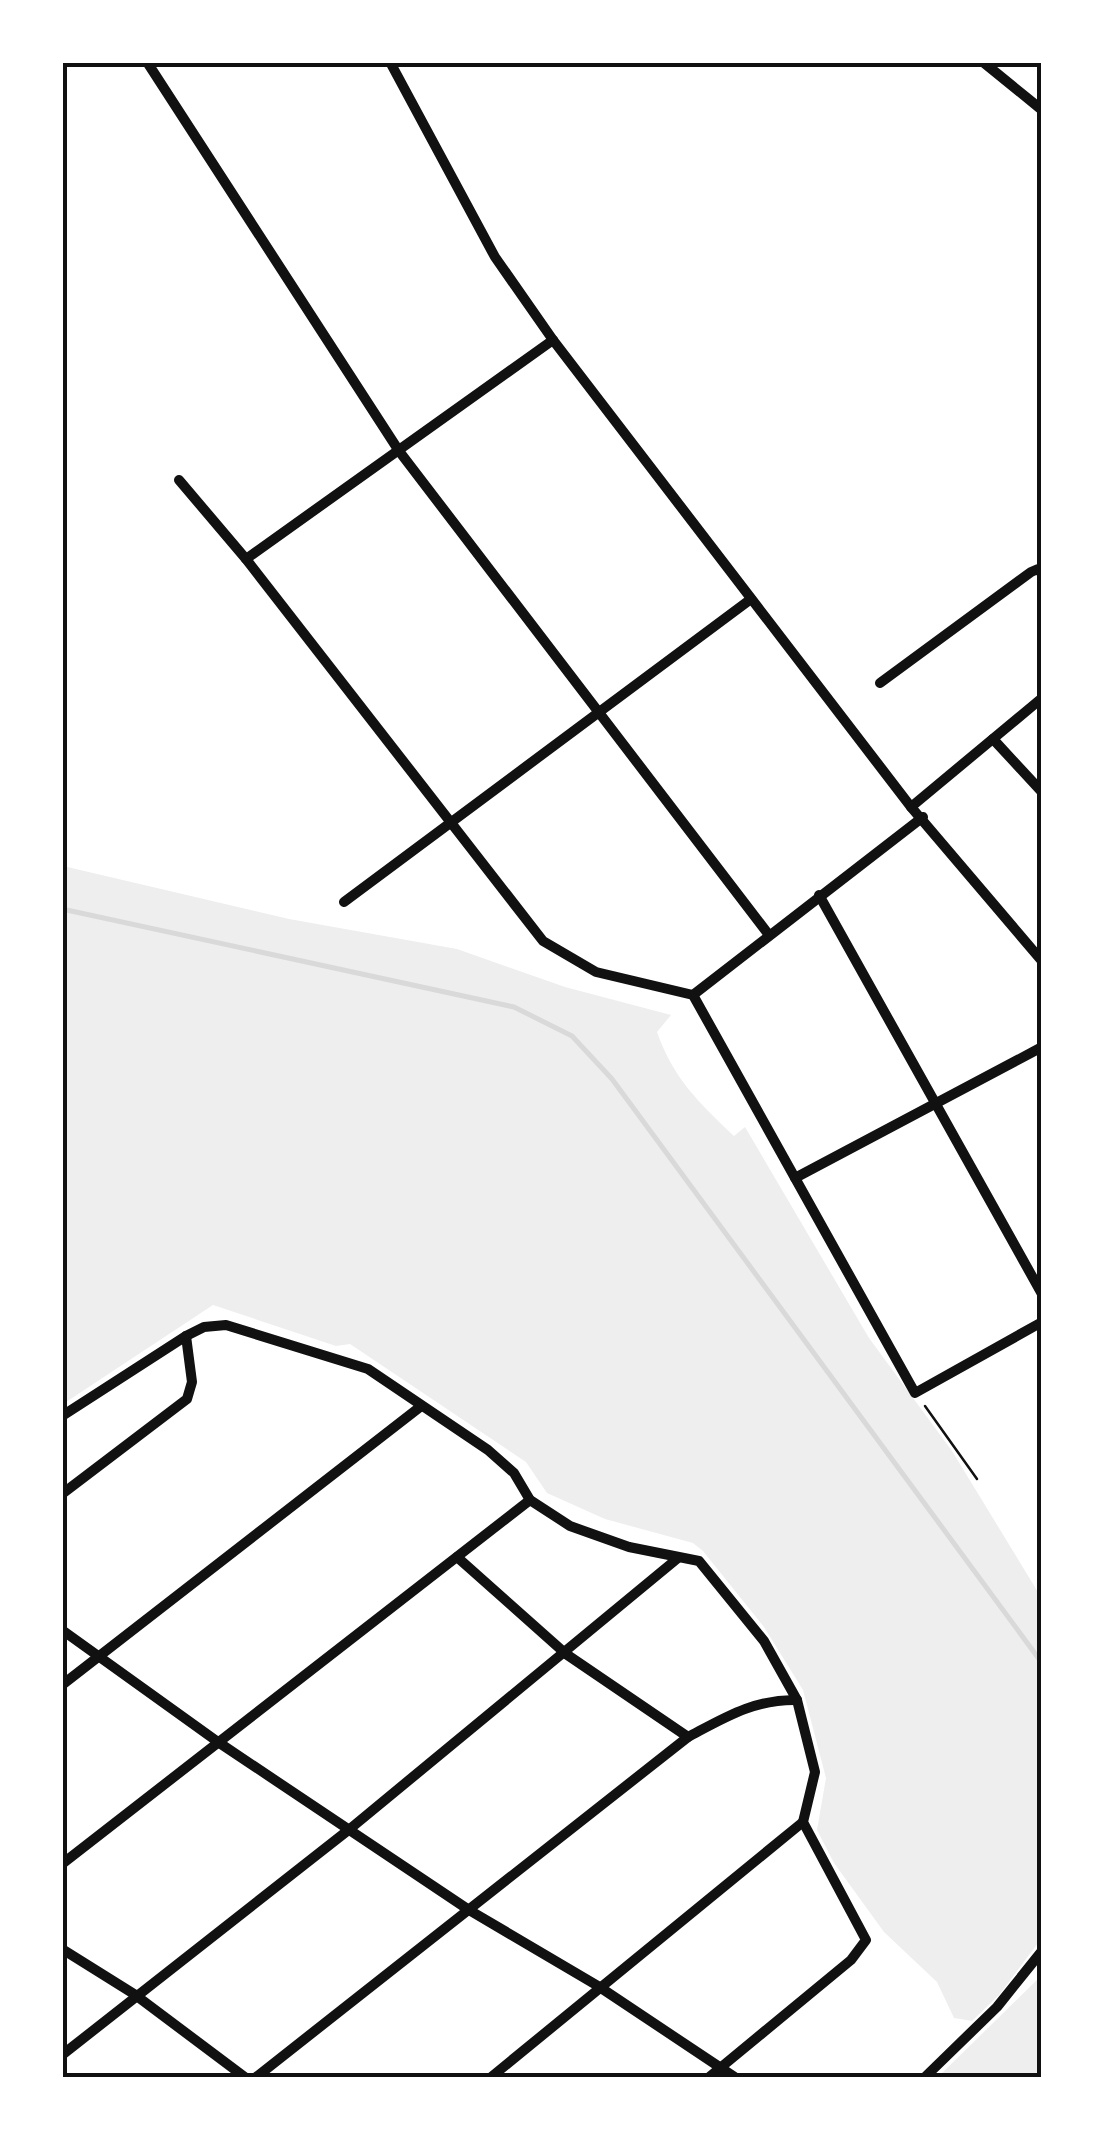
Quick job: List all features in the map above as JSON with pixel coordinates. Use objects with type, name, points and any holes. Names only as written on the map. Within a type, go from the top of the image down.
[{"type":"street","points":[[147,62],[399,450],[768,935]]},
{"type":"street","points":[[390,62],[495,257],[553,340],[911,807],[1040,956]]},
{"type":"street","points":[[983,62],[1042,110]]},
{"type":"street","points":[[246,559],[553,340]]},
{"type":"street","points":[[179,480],[246,559],[522,920],[563,956],[596,972],[693,996],[915,1393],[1042,1322]]},
{"type":"street","points":[[880,683],[1031,572],[1038,569],[1042,574]]},
{"type":"street","points":[[344,902],[751,599]]},
{"type":"street","points":[[911,807],[1042,698]]},
{"type":"street","points":[[993,739],[1042,792]]},
{"type":"street","points":[[693,996],[922,817]]},
{"type":"street","points":[[819,896],[1042,1294]]},
{"type":"street","points":[[795,1178],[1042,1047]]},
{"type":"street","points":[[62,1416],[186,1336],[216,1324],[350,1360],[502,1462],[530,1500],[594,1537],[698,1561],[764,1641],[796,1700],[815,1772],[804,1822],[598,1986],[490,2078]]},
{"type":"street","points":[[62,1494],[188,1399],[192,1382],[186,1336]]},
{"type":"street","points":[[62,1685],[102,1658],[420,1407]]},
{"type":"street","points":[[62,1864],[530,1500]]},
{"type":"street","points":[[457,1557],[566,1654],[688,1737]]},
{"type":"street","points":[[62,2055],[134,1994],[351,1828],[678,1558]]},
{"type":"street","points":[[62,1630],[218,1742],[469,1910],[598,1986],[736,2078]]},
{"type":"street","points":[[254,2078],[688,1737],[738,1710],[762,1702],[796,1700]]},
{"type":"street","points":[[708,2078],[864,1946],[864,1934],[804,1822]]},
{"type":"street","points":[[62,1949],[134,1994],[246,2078]]},
{"type":"street","points":[[924,2078],[998,2008],[1042,1950]]},
{"type":"path","points":[[915,1393],[977,1479]]},
{"type":"shaded area","points":[[63,866],[289,919],[457,949],[565,987],[671,1015],[657,1032],[679,1076],[734,1136],[745,1127],[869,1338],[952,1451],[1041,1597],[1041,1939],[999,1995],[972,2021],[954,2018],[937,1982],[884,1932],[834,1863],[817,1830],[826,1778],[803,1690],[764,1627],[693,1543],[605,1519],[547,1493],[526,1462],[350,1344],[336,1346],[213,1305],[63,1404]]},
{"type":"shaded area","points":[[1041,1976],[1041,2077],[938,2077]]},
{"type":"waterway","points":[[62,909],[514,1007],[572,1036],[612,1079],[1042,1663]]}]
